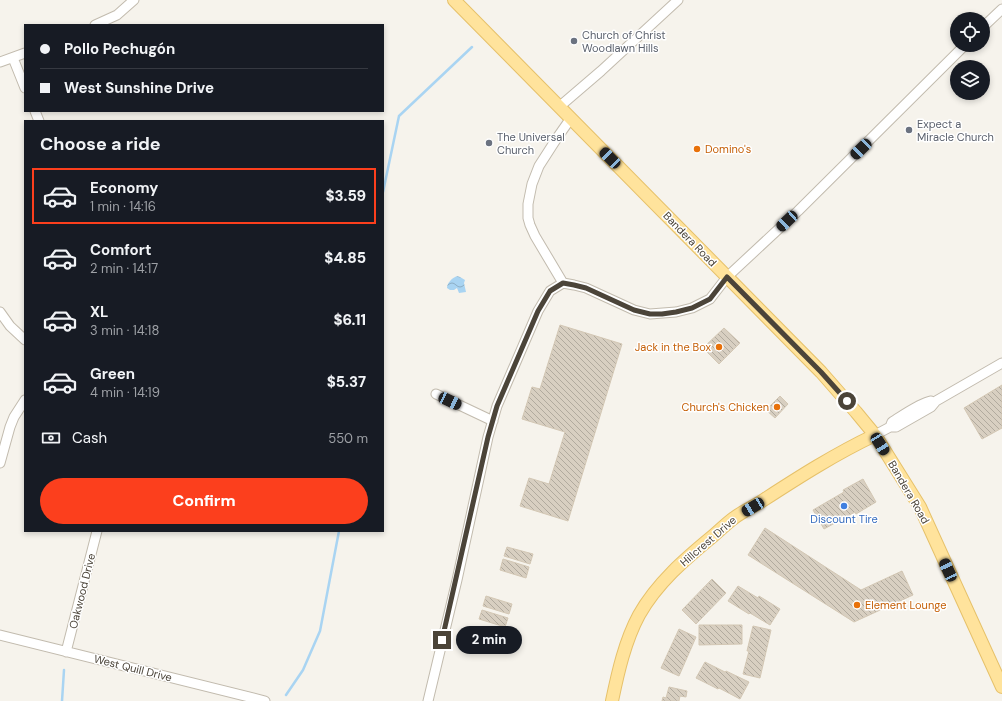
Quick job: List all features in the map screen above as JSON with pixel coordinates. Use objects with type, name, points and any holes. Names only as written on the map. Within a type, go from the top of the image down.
[{"type":"main road","name":"Bandera Road","points":[[454,0],[821,372],[875,435],[920,507],[1002,687]]},
{"type":"main road","name":"Hillcrest Drive","points":[[612,701],[626,645],[639,616],[652,595],[670,575],[734,518],[788,484],[875,435]]},
{"type":"street","points":[[97,24],[117,15],[134,0]]},
{"type":"street","points":[[559,107],[601,71],[678,0]]},
{"type":"street","points":[[990,21],[1002,9]]},
{"type":"street","points":[[428,701],[497,406],[538,311],[550,291],[563,283],[586,288],[634,310],[650,314],[676,312],[692,308],[710,299],[727,277],[798,211],[959,52]]},
{"type":"street","points":[[0,62],[24,53]]},
{"type":"street","points":[[13,58],[24,86]]},
{"type":"street","points":[[563,283],[530,225],[528,218],[528,204],[532,184],[539,166],[571,118]]},
{"type":"street","points":[[0,312],[10,326],[24,339]]},
{"type":"street","name":"Hillcrest Drive","points":[[875,435],[890,427],[892,422],[907,413],[928,402],[936,400],[1002,363]]},
{"type":"street","points":[[436,394],[493,421]]},
{"type":"street","points":[[0,463],[10,427],[24,402]]},
{"type":"street","name":"Oakwood Drive","points":[[66,652],[97,532]]},
{"type":"street","name":"West Quill Drive","points":[[0,635],[265,701]]},
{"type":"water","points":[[457,276],[465,280],[464,283],[466,292],[459,293],[457,288],[450,290],[447,288],[450,281]]},
{"type":"building","points":[[560,325],[622,344],[568,521],[520,506],[529,478],[549,484],[565,432],[522,419],[532,387],[540,389]]},
{"type":"building","points":[[724,328],[740,343],[719,364],[703,348]]},
{"type":"building","points":[[1002,385],[1002,428],[982,439],[964,408]]},
{"type":"building","name":"Church's Chicken","points":[[780,396],[788,404],[775,418],[766,410]]},
{"type":"building","name":"Discount Tire","points":[[863,479],[876,502],[856,514],[855,512],[824,529],[813,510]]},
{"type":"building","points":[[765,528],[861,590],[902,571],[913,595],[854,622],[748,555]]},
{"type":"building","points":[[507,547],[533,554],[530,564],[504,556]]},
{"type":"building","points":[[503,559],[529,567],[526,578],[500,570]]},
{"type":"building","points":[[712,579],[726,593],[696,624],[682,610]]},
{"type":"building","points":[[738,586],[758,598],[759,596],[780,609],[770,625],[728,601]]},
{"type":"building","points":[[486,596],[512,604],[509,614],[483,606]]},
{"type":"building","points":[[482,610],[508,618],[505,627],[479,619]]},
{"type":"building","points":[[699,625],[742,625],[742,644],[699,645]]},
{"type":"building","points":[[753,626],[771,630],[760,678],[743,674]]},
{"type":"building","points":[[679,629],[696,637],[679,676],[661,668]]},
{"type":"building","points":[[705,662],[749,682],[740,699],[696,678]]},
{"type":"building","points":[[669,687],[687,691],[686,697],[680,696],[679,701],[662,701],[663,697],[666,698]]},
{"type":"waterway","points":[[384,187],[399,116],[472,47]]},
{"type":"waterway","points":[[286,695],[303,670],[320,631],[339,532]]},
{"type":"waterway","points":[[62,701],[64,670]]},
{"type":"place","name":"Church of Christ Woodlawn Hills","points":[[574,41]]},
{"type":"place","name":"Expect a Miracle Church","points":[[909,130]]},
{"type":"place","name":"The Universal Church","points":[[489,143]]},
{"type":"place","name":"Domino's","points":[[697,149]]},
{"type":"place","name":"Jack in the Box","points":[[719,347]]},
{"type":"place","name":"Church's Chicken","points":[[777,407]]},
{"type":"place","name":"Discount Tire","points":[[844,506]]},
{"type":"place","name":"Element Lounge","points":[[857,605]]},
{"type":"route","points":[[442,640],[457,580],[488,437],[497,406],[538,311],[550,291],[563,283],[586,288],[634,310],[650,314],[662,314],[676,312],[700,305],[710,299],[727,277],[821,372],[847,401]]}]
